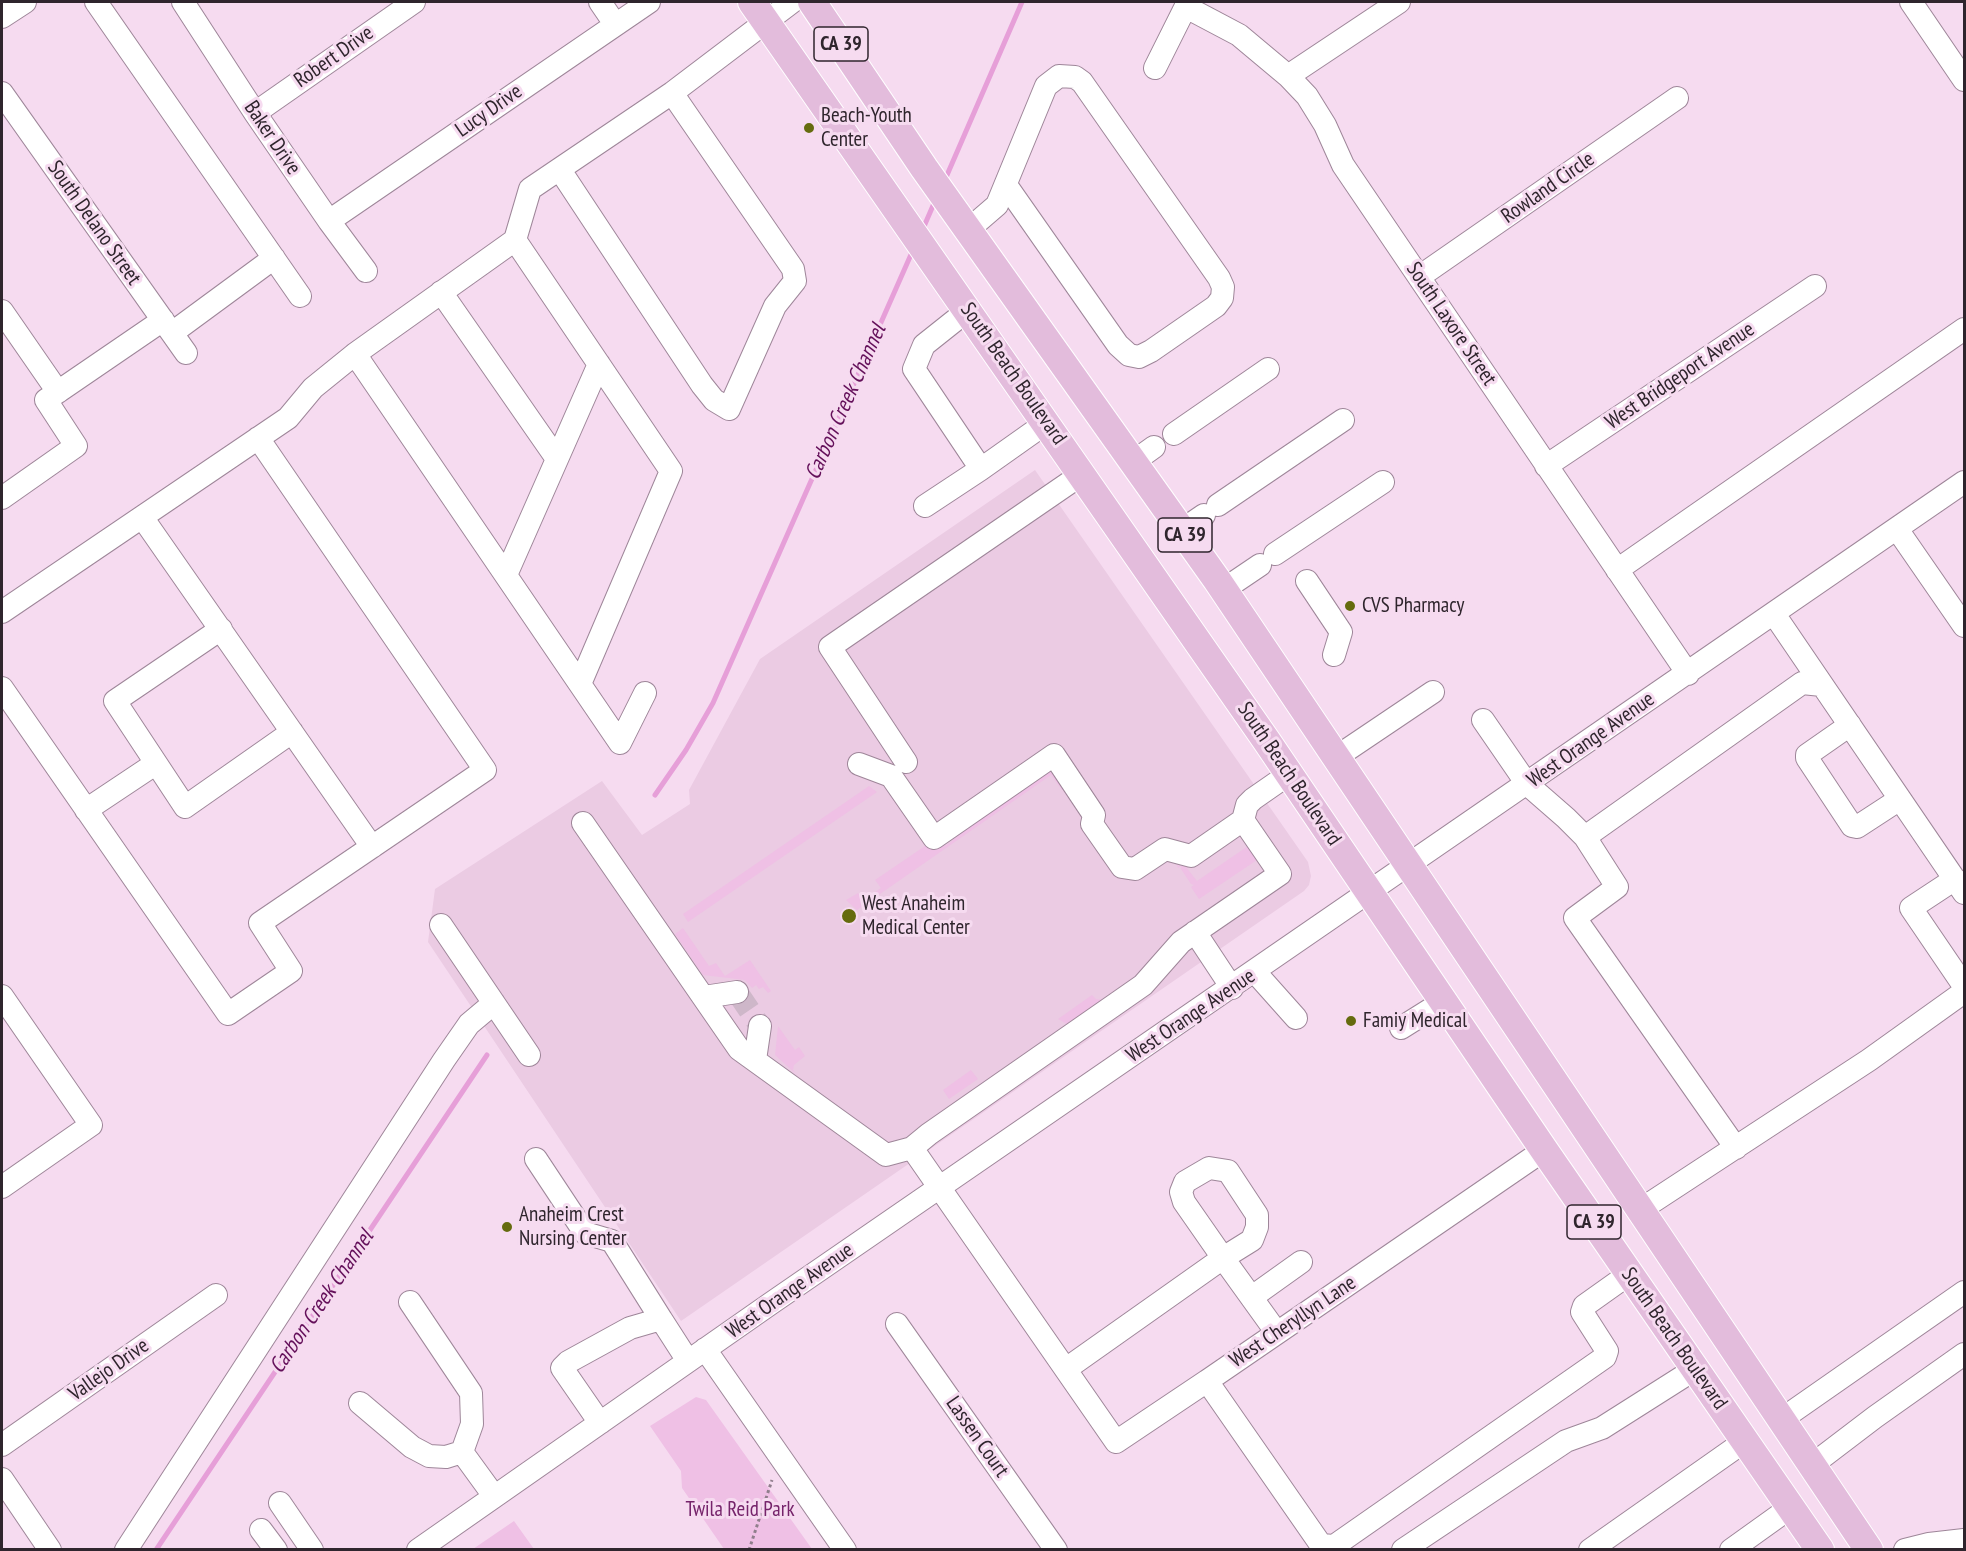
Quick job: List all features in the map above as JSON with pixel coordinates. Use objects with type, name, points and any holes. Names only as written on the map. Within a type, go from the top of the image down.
[{"type":"main road","name":"South Beach Boulevard","points":[[812,2],[961,220],[1144,455],[1201,517],[1223,590],[1869,1550]]},
{"type":"main road","name":"South Beach Boulevard","points":[[759,11],[969,310],[1289,774],[1817,1548]]},
{"type":"street","points":[[2,18],[25,2]]},
{"type":"street","points":[[96,2],[300,296]]},
{"type":"street","name":"Baker Drive","points":[[185,2],[255,113],[366,271]]},
{"type":"street","name":"Robert Drive","points":[[255,113],[414,2]]},
{"type":"street","points":[[600,2],[615,24]]},
{"type":"street","name":"Lucy Drive","points":[[329,221],[649,2]]},
{"type":"street","points":[[2,612],[288,418],[313,388],[355,354],[515,240],[530,189],[672,93],[759,11],[792,2]]},
{"type":"street","points":[[1288,76],[1399,2]]},
{"type":"street","points":[[1911,2],[1965,80]]},
{"type":"street","points":[[1155,68],[1187,4]]},
{"type":"street","name":"South Laxore Street","points":[[1187,4],[1239,34],[1288,76],[1307,96],[1325,125],[1343,165],[1688,674]]},
{"type":"street","points":[[961,220],[997,205],[1047,86],[1059,76],[1075,77],[1082,82],[1219,279],[1223,286],[1222,298],[1216,306],[1150,351],[1139,357],[1129,355],[1118,345],[1006,185]]},
{"type":"street","name":"South Delano Street","points":[[2,93],[186,353]]},
{"type":"street","points":[[560,170],[702,385],[714,400],[729,409],[775,306],[795,281],[793,269],[672,93]]},
{"type":"street","name":"Rowland Circle","points":[[1419,277],[1677,98]]},
{"type":"street","points":[[515,240],[671,471],[580,684]]},
{"type":"street","points":[[2,498],[76,446],[46,400],[167,327],[274,258]]},
{"type":"street","name":"West Bridgeport Avenue","points":[[1546,466],[1815,286]]},
{"type":"street","points":[[441,292],[557,459]]},
{"type":"street","points":[[969,310],[924,345],[914,369],[981,469]]},
{"type":"street","points":[[2,311],[58,392]]},
{"type":"street","points":[[1617,570],[1965,329]]},
{"type":"street","points":[[355,354],[620,742],[645,693]]},
{"type":"street","points":[[506,575],[599,364]]},
{"type":"street","points":[[1174,434],[1268,369]]},
{"type":"street","points":[[1201,517],[1343,420]]},
{"type":"street","points":[[925,506],[1046,423]]},
{"type":"street","points":[[2,688],[228,1014],[291,971],[260,923],[485,770],[258,438]]},
{"type":"street","points":[[906,762],[830,647],[1082,474]]},
{"type":"street","points":[[1223,590],[1383,482]]},
{"type":"street","name":"West Orange Avenue","points":[[418,1550],[697,1355],[1965,482]]},
{"type":"street","points":[[142,517],[372,847]]},
{"type":"street","points":[[1897,529],[1965,626]]},
{"type":"street","points":[[1307,581],[1341,632],[1334,655]]},
{"type":"street","points":[[1774,614],[1960,886],[1911,908],[1965,986]]},
{"type":"street","points":[[221,629],[115,701],[155,764],[185,807],[292,732]]},
{"type":"street","points":[[1585,837],[1802,683],[1822,685]]},
{"type":"street","points":[[1335,758],[1433,692]]},
{"type":"street","points":[[1483,720],[1527,784],[1585,837],[1617,887],[1575,918],[1736,1148]]},
{"type":"street","points":[[1850,725],[1807,754],[1807,758],[1852,826],[1857,827],[1900,799]]},
{"type":"street","points":[[859,764],[891,776],[934,838],[1054,755],[1094,815],[1092,824],[1122,867],[1135,869],[1165,849],[1191,856],[1243,820],[1247,805],[1253,799],[1289,774]]},
{"type":"street","points":[[86,810],[155,764]]},
{"type":"street","points":[[583,823],[739,1049],[886,1155],[912,1148],[1143,985],[1180,942],[1280,874],[1243,820]]},
{"type":"street","points":[[441,925],[529,1055]]},
{"type":"street","points":[[1195,932],[1232,988]]},
{"type":"street","points":[[1255,972],[1296,1018]]},
{"type":"street","points":[[704,997],[737,992]]},
{"type":"street","points":[[1640,1210],[1869,1060],[1965,992]]},
{"type":"street","points":[[2,996],[91,1125],[2,1187]]},
{"type":"street","points":[[1401,1028],[1444,1000]]},
{"type":"street","points":[[126,1550],[444,1060],[469,1024],[494,1003]]},
{"type":"street","points":[[755,1060],[760,1026]]},
{"type":"street","points":[[912,1148],[1116,1442],[1206,1381]]},
{"type":"street","name":"West Cheryllyn Lane","points":[[1544,1150],[1206,1381],[1321,1545],[1334,1546],[1605,1357],[1607,1351],[1582,1312],[1584,1306],[1629,1274]]},
{"type":"street","points":[[536,1159],[585,1233],[612,1241],[661,1319],[697,1355],[780,1456],[845,1550]]},
{"type":"street","points":[[1066,1369],[1224,1258],[1277,1333]]},
{"type":"street","points":[[1252,1297],[1301,1262]]},
{"type":"street","points":[[1782,1419],[1965,1292]]},
{"type":"street","name":"Vallejo Drive","points":[[2,1445],[216,1295]]},
{"type":"street","points":[[410,1302],[471,1393],[472,1424],[462,1452]]},
{"type":"street","points":[[600,1423],[562,1368],[568,1362],[630,1328],[661,1319]]},
{"type":"street","name":"Lassen Court","points":[[897,1324],[1056,1550]]},
{"type":"street","points":[[1812,1465],[1965,1354]]},
{"type":"street","points":[[1403,1550],[1566,1441],[1602,1428],[1695,1369]]},
{"type":"street","points":[[360,1403],[412,1446],[429,1456],[447,1457],[462,1452]]},
{"type":"street","points":[[1590,1550],[1745,1440]]},
{"type":"street","points":[[462,1452],[494,1496]]},
{"type":"street","points":[[2,1479],[50,1550]]},
{"type":"street","points":[[280,1503],[312,1550]]},
{"type":"street","points":[[1731,1550],[1791,1507]]},
{"type":"street","points":[[261,1530],[276,1550]]},
{"type":"street","points":[[1905,1550],[1929,1544],[1965,1540]]},
{"type":"path","points":[[748,1550],[780,1456]]},
{"type":"shaded area","name":"West Anaheim Medical Center","points":[[1035,470],[1308,862],[1311,876],[1309,885],[1304,891],[681,1321],[428,942],[435,889],[602,781],[642,835],[690,804],[689,790],[760,659]]},
{"type":"green space","points":[[1050,771],[1062,790],[1051,775],[857,910],[846,900],[858,893],[863,900],[881,888],[875,880],[925,846],[938,848],[948,844],[966,828]]},
{"type":"green space","points":[[869,786],[877,792],[688,922],[683,914]]},
{"type":"green space","points":[[1248,846],[1257,860],[1199,899],[1191,887],[1194,885],[1191,884],[1181,866],[1178,868],[1177,865],[1186,867],[1197,881]]},
{"type":"green space","points":[[683,928],[709,966],[716,963],[725,976],[750,960],[771,991],[768,993],[763,987],[759,989],[756,985],[752,988],[745,980],[703,975],[675,934]]},
{"type":"green space","points":[[1092,995],[1096,999],[1104,1000],[1070,1026],[1058,1019]]},
{"type":"green space","points":[[778,1026],[795,1050],[799,1047],[805,1056],[794,1065],[793,1070],[796,1074],[775,1055]]},
{"type":"green space","points":[[971,1070],[978,1079],[949,1099],[943,1090]]},
{"type":"green space","name":"Twila Reid Park","points":[[696,1397],[706,1400],[812,1549],[724,1549],[682,1488],[681,1471],[650,1426]]},
{"type":"green space","points":[[514,1521],[534,1549],[473,1549]]},
{"type":"waterway","name":"Carbon Creek Channel","points":[[944,182],[1022,2]]},
{"type":"waterway","name":"Carbon Creek Channel","points":[[922,231],[935,201]]},
{"type":"waterway","name":"Carbon Creek Channel","points":[[655,795],[686,750],[713,703],[913,250]]},
{"type":"waterway","name":"Carbon Creek Channel","points":[[156,1550],[487,1055]]},
{"type":"tunnel","points":[[737,992],[760,1026]]},
{"type":"place","name":"Beach-Youth Center","points":[[809,128]]},
{"type":"place","name":"CVS Pharmacy","points":[[1350,606]]},
{"type":"place","name":"West Anaheim Medical Center","points":[[849,916]]},
{"type":"place","name":"Famiy Medical","points":[[1351,1021]]},
{"type":"place","name":"Anaheim Crest Nursing Center","points":[[507,1227]]}]
